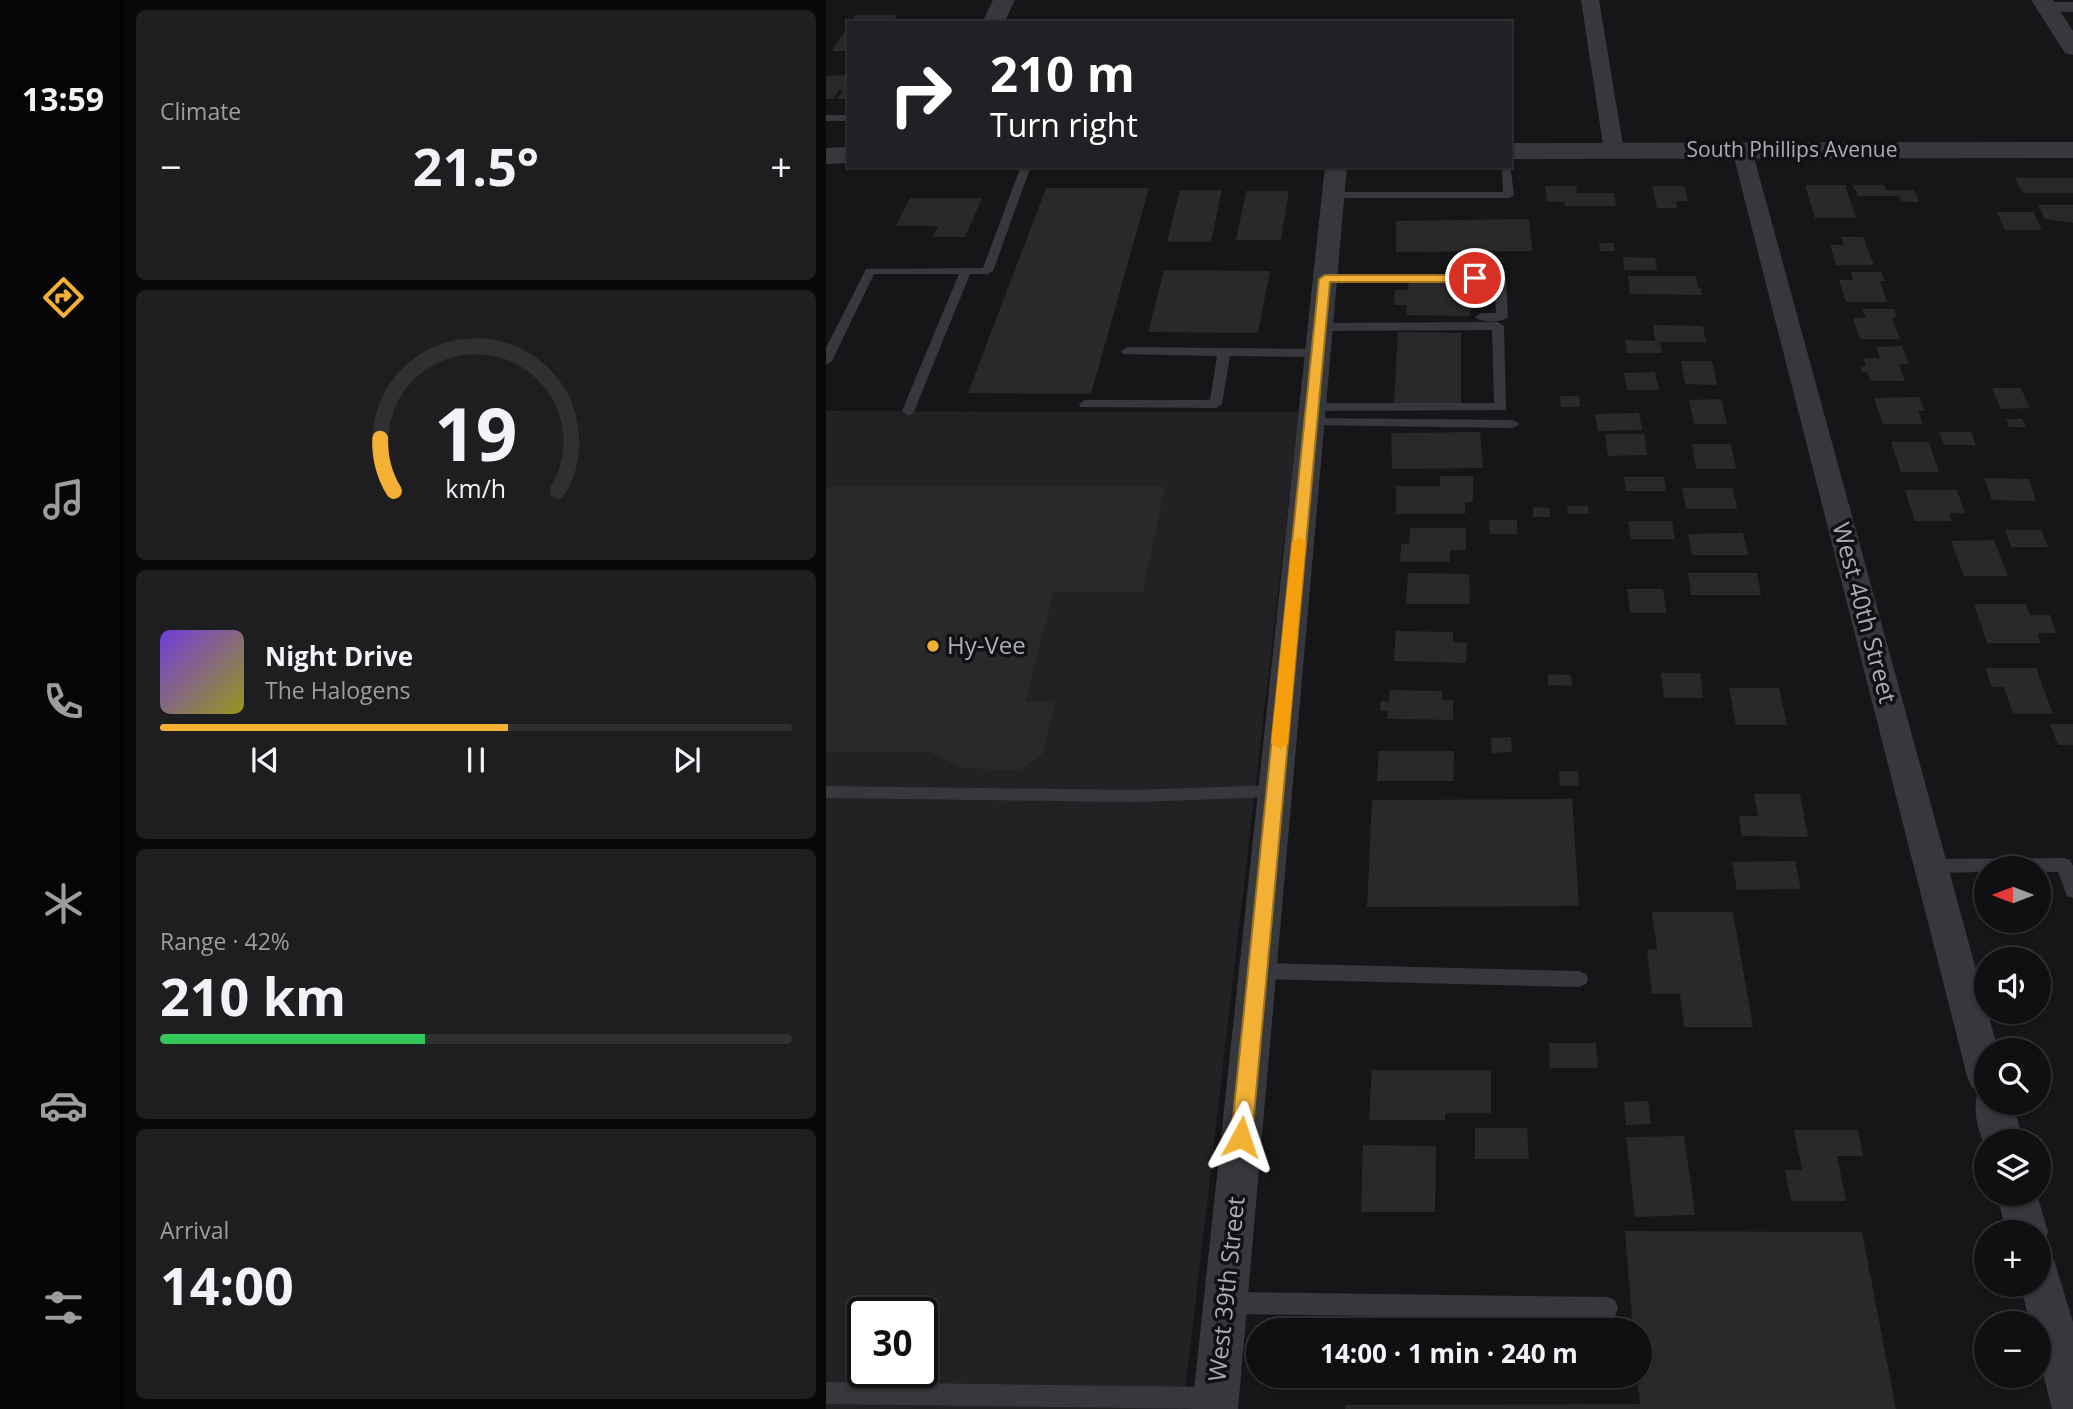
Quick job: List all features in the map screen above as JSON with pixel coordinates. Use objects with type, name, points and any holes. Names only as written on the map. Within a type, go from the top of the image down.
[{"type":"street","points":[[994,21],[1004,0]]},
{"type":"street","points":[[1590,0],[1614,151]]},
{"type":"street","points":[[2045,4],[2073,7]]},
{"type":"street","points":[[2045,4],[2073,48]]},
{"type":"street","name":"West 40th Street","points":[[1742,150],[1976,1038]]},
{"type":"street","name":"South Phillips Avenue","points":[[1512,151],[2073,150]]},
{"type":"street","points":[[826,156],[847,155]]},
{"type":"street","name":"West 39th Street","points":[[1216,1404],[1334,181]]},
{"type":"street","points":[[2045,1297],[2073,1405]]},
{"type":"lane","points":[[826,118],[847,118]]},
{"type":"lane","points":[[826,361],[870,271],[987,271],[1025,168]]},
{"type":"lane","points":[[1334,181],[1509,195],[1507,168]]},
{"type":"lane","points":[[908,411],[966,271]]},
{"type":"lane","points":[[1127,351],[1224,352],[1320,332],[1502,317],[1500,278],[1325,279]]},
{"type":"lane","points":[[1312,415],[1501,407],[1497,326],[1320,332]]},
{"type":"lane","points":[[1085,404],[1216,404],[1224,352]]},
{"type":"lane","points":[[1312,415],[1513,424]]},
{"type":"lane","points":[[826,792],[1137,796],[1275,791]]},
{"type":"lane","points":[[1931,866],[2064,865],[2073,891]]},
{"type":"lane","points":[[1257,971],[1579,979]]},
{"type":"lane","points":[[1226,1303],[1607,1308]]},
{"type":"lane","points":[[826,1393],[1001,1402],[1216,1404]]},
{"type":"shaded area","points":[[826,411],[1299,412],[1183,1409],[826,1409]]},
{"type":"building","points":[[855,15],[897,15],[893,21],[851,21]]},
{"type":"building","points":[[847,27],[847,51],[832,51]]},
{"type":"building","points":[[847,75],[847,99],[837,99],[843,90],[839,90],[834,99],[826,99],[826,76]]},
{"type":"building","points":[[2015,178],[2073,178],[2073,193],[2023,193]]},
{"type":"building","points":[[1805,185],[1845,185],[1856,218],[1815,218]]},
{"type":"building","points":[[1853,185],[1884,185],[1886,190],[1914,190],[1919,202],[1901,202],[1899,196],[1858,196]]},
{"type":"building","points":[[1545,186],[1576,186],[1577,193],[1614,193],[1616,206],[1565,206],[1564,202],[1547,202]]},
{"type":"building","points":[[1652,186],[1684,186],[1688,201],[1676,201],[1677,208],[1657,208]]},
{"type":"building","points":[[1046,188],[1149,188],[1091,394],[968,393]]},
{"type":"building","points":[[1180,190],[1222,190],[1211,242],[1167,242]]},
{"type":"building","points":[[1246,191],[1289,191],[1281,240],[1236,240]]},
{"type":"building","points":[[910,198],[982,198],[965,237],[933,237],[938,226],[896,226]]},
{"type":"building","points":[[2038,205],[2073,205],[2073,223],[2045,219]]},
{"type":"building","points":[[1997,212],[2033,212],[2042,230],[2005,230]]},
{"type":"building","points":[[1529,219],[1532,251],[1396,252],[1396,221]]},
{"type":"building","points":[[1841,237],[1863,237],[1874,265],[1836,265],[1830,245],[1844,245]]},
{"type":"building","points":[[1599,243],[1614,243],[1615,251],[1600,251]]},
{"type":"building","points":[[1623,257],[1655,258],[1657,270],[1624,270]]},
{"type":"building","points":[[1164,270],[1270,271],[1258,333],[1148,332]]},
{"type":"building","points":[[1851,272],[1881,272],[1885,281],[1880,281],[1887,302],[1846,302],[1839,280],[1853,280]]},
{"type":"building","points":[[1628,276],[1696,276],[1702,295],[1630,294]]},
{"type":"building","points":[[1409,282],[1471,283],[1470,316],[1406,315],[1407,305],[1394,305],[1395,290],[1408,290]]},
{"type":"building","points":[[1862,309],[1894,309],[1897,318],[1892,318],[1900,339],[1860,339],[1853,318],[1866,318]]},
{"type":"building","points":[[1653,325],[1703,326],[1706,342],[1660,342],[1662,353],[1627,353],[1625,340],[1655,341]]},
{"type":"building","points":[[1398,332],[1461,333],[1461,403],[1394,403]]},
{"type":"building","points":[[1902,346],[1909,364],[1899,364],[1905,381],[1871,381],[1867,372],[1862,372],[1860,366],[1866,366],[1863,358],[1880,358],[1876,347]]},
{"type":"building","points":[[1681,361],[1712,361],[1717,385],[1685,384]]},
{"type":"building","points":[[1655,372],[1659,390],[1627,390],[1624,373]]},
{"type":"building","points":[[1992,388],[2021,388],[2030,408],[2001,409]]},
{"type":"building","points":[[1560,396],[1579,396],[1580,407],[1561,407]]},
{"type":"building","points":[[1919,397],[1925,411],[1918,411],[1923,424],[1883,424],[1874,398]]},
{"type":"building","points":[[1721,399],[1727,424],[1694,424],[1689,400]]},
{"type":"building","points":[[1639,413],[1642,430],[1598,431],[1595,414]]},
{"type":"building","points":[[2006,419],[2022,419],[2026,427],[2009,427]]},
{"type":"building","points":[[1480,432],[1483,468],[1392,469],[1391,433]]},
{"type":"building","points":[[1939,432],[1971,432],[1976,445],[1944,445]]},
{"type":"building","points":[[1605,434],[1644,434],[1647,455],[1608,456]]},
{"type":"building","points":[[1891,442],[1929,442],[1939,472],[1901,472]]},
{"type":"building","points":[[1692,444],[1731,444],[1736,469],[1696,469]]},
{"type":"building","points":[[1440,476],[1473,476],[1473,502],[1465,502],[1465,514],[1396,514],[1396,486],[1440,486]]},
{"type":"building","points":[[1624,477],[1664,477],[1666,491],[1626,491]]},
{"type":"building","points":[[1984,478],[2029,479],[2036,501],[1992,500]]},
{"type":"building","name":"Hy-Vee","points":[[826,487],[1165,487],[1143,592],[1054,592],[1025,701],[1056,701],[1042,755],[1019,770],[962,768],[930,752],[826,752]]},
{"type":"building","points":[[1682,488],[1733,488],[1737,509],[1686,509]]},
{"type":"building","points":[[1905,490],[1957,490],[1965,513],[1949,513],[1952,521],[1915,521]]},
{"type":"building","points":[[1567,506],[1588,506],[1589,514],[1568,514]]},
{"type":"building","points":[[1533,507],[1550,508],[1550,517],[1533,517]]},
{"type":"building","points":[[1489,520],[1517,520],[1517,534],[1490,534]]},
{"type":"building","points":[[1628,521],[1672,521],[1675,539],[1631,539]]},
{"type":"building","points":[[1410,528],[1466,528],[1466,550],[1450,550],[1450,562],[1400,562],[1401,544],[1409,544]]},
{"type":"building","points":[[2005,530],[2041,530],[2048,547],[2011,547]]},
{"type":"building","points":[[1743,533],[1748,555],[1692,555],[1688,534]]},
{"type":"building","points":[[1994,540],[2008,576],[1964,576],[1951,541]]},
{"type":"building","points":[[1408,573],[1469,574],[1470,604],[1406,604]]},
{"type":"building","points":[[1688,573],[1757,573],[1761,595],[1691,595]]},
{"type":"building","points":[[1627,589],[1663,589],[1666,613],[1630,613]]},
{"type":"building","points":[[1974,604],[2026,604],[2030,615],[2050,615],[2056,633],[2037,633],[2041,643],[1987,643]]},
{"type":"building","points":[[1396,631],[1453,632],[1453,642],[1467,643],[1466,663],[1394,661]]},
{"type":"building","points":[[1985,668],[2036,668],[2053,714],[2013,714],[2004,687],[1992,687]]},
{"type":"building","points":[[1661,673],[1700,673],[1703,698],[1664,698]]},
{"type":"building","points":[[1548,674],[1571,675],[1572,686],[1548,685]]},
{"type":"building","points":[[1729,688],[1779,688],[1787,725],[1736,725]]},
{"type":"building","points":[[1390,690],[1442,691],[1442,700],[1453,700],[1453,720],[1387,719],[1388,711],[1380,711],[1381,701],[1389,702]]},
{"type":"building","points":[[2050,724],[2073,724],[2073,745],[2058,745]]},
{"type":"building","points":[[1511,737],[1512,752],[1492,753],[1491,738]]},
{"type":"building","points":[[1379,751],[1454,751],[1453,781],[1377,781]]},
{"type":"building","points":[[1559,771],[1578,771],[1579,786],[1560,786]]},
{"type":"building","points":[[1754,794],[1800,794],[1808,837],[1742,836],[1739,816],[1758,816]]},
{"type":"building","points":[[1572,799],[1579,906],[1367,907],[1372,800]]},
{"type":"building","points":[[1795,861],[1801,889],[1737,890],[1732,862]]},
{"type":"building","points":[[1652,912],[1733,912],[1753,1027],[1684,1027],[1680,994],[1652,994],[1647,950],[1657,949]]},
{"type":"building","points":[[1549,1043],[1596,1043],[1598,1068],[1550,1068]]},
{"type":"building","points":[[1372,1070],[1491,1070],[1491,1113],[1445,1113],[1445,1120],[1369,1120]]},
{"type":"building","points":[[1648,1101],[1651,1124],[1626,1125],[1624,1102]]},
{"type":"building","points":[[1475,1128],[1527,1128],[1529,1159],[1475,1159]]},
{"type":"building","points":[[1794,1130],[1858,1130],[1863,1156],[1837,1156],[1846,1201],[1791,1201],[1785,1170],[1802,1170]]},
{"type":"building","points":[[1684,1136],[1695,1215],[1635,1217],[1626,1137]]},
{"type":"building","points":[[1363,1145],[1436,1146],[1435,1212],[1361,1212]]},
{"type":"building","points":[[1625,1231],[1862,1232],[1896,1409],[1345,1409],[1345,1405],[1640,1404],[1638,1388],[1652,1388],[1652,1318],[1632,1318]]},
{"type":"slow traffic","points":[[1280,743],[1299,542]]},
{"type":"place","name":"Hy-Vee","points":[[933,646]]},
{"type":"route","points":[[1241,1137],[1325,279],[1475,278]]}]
